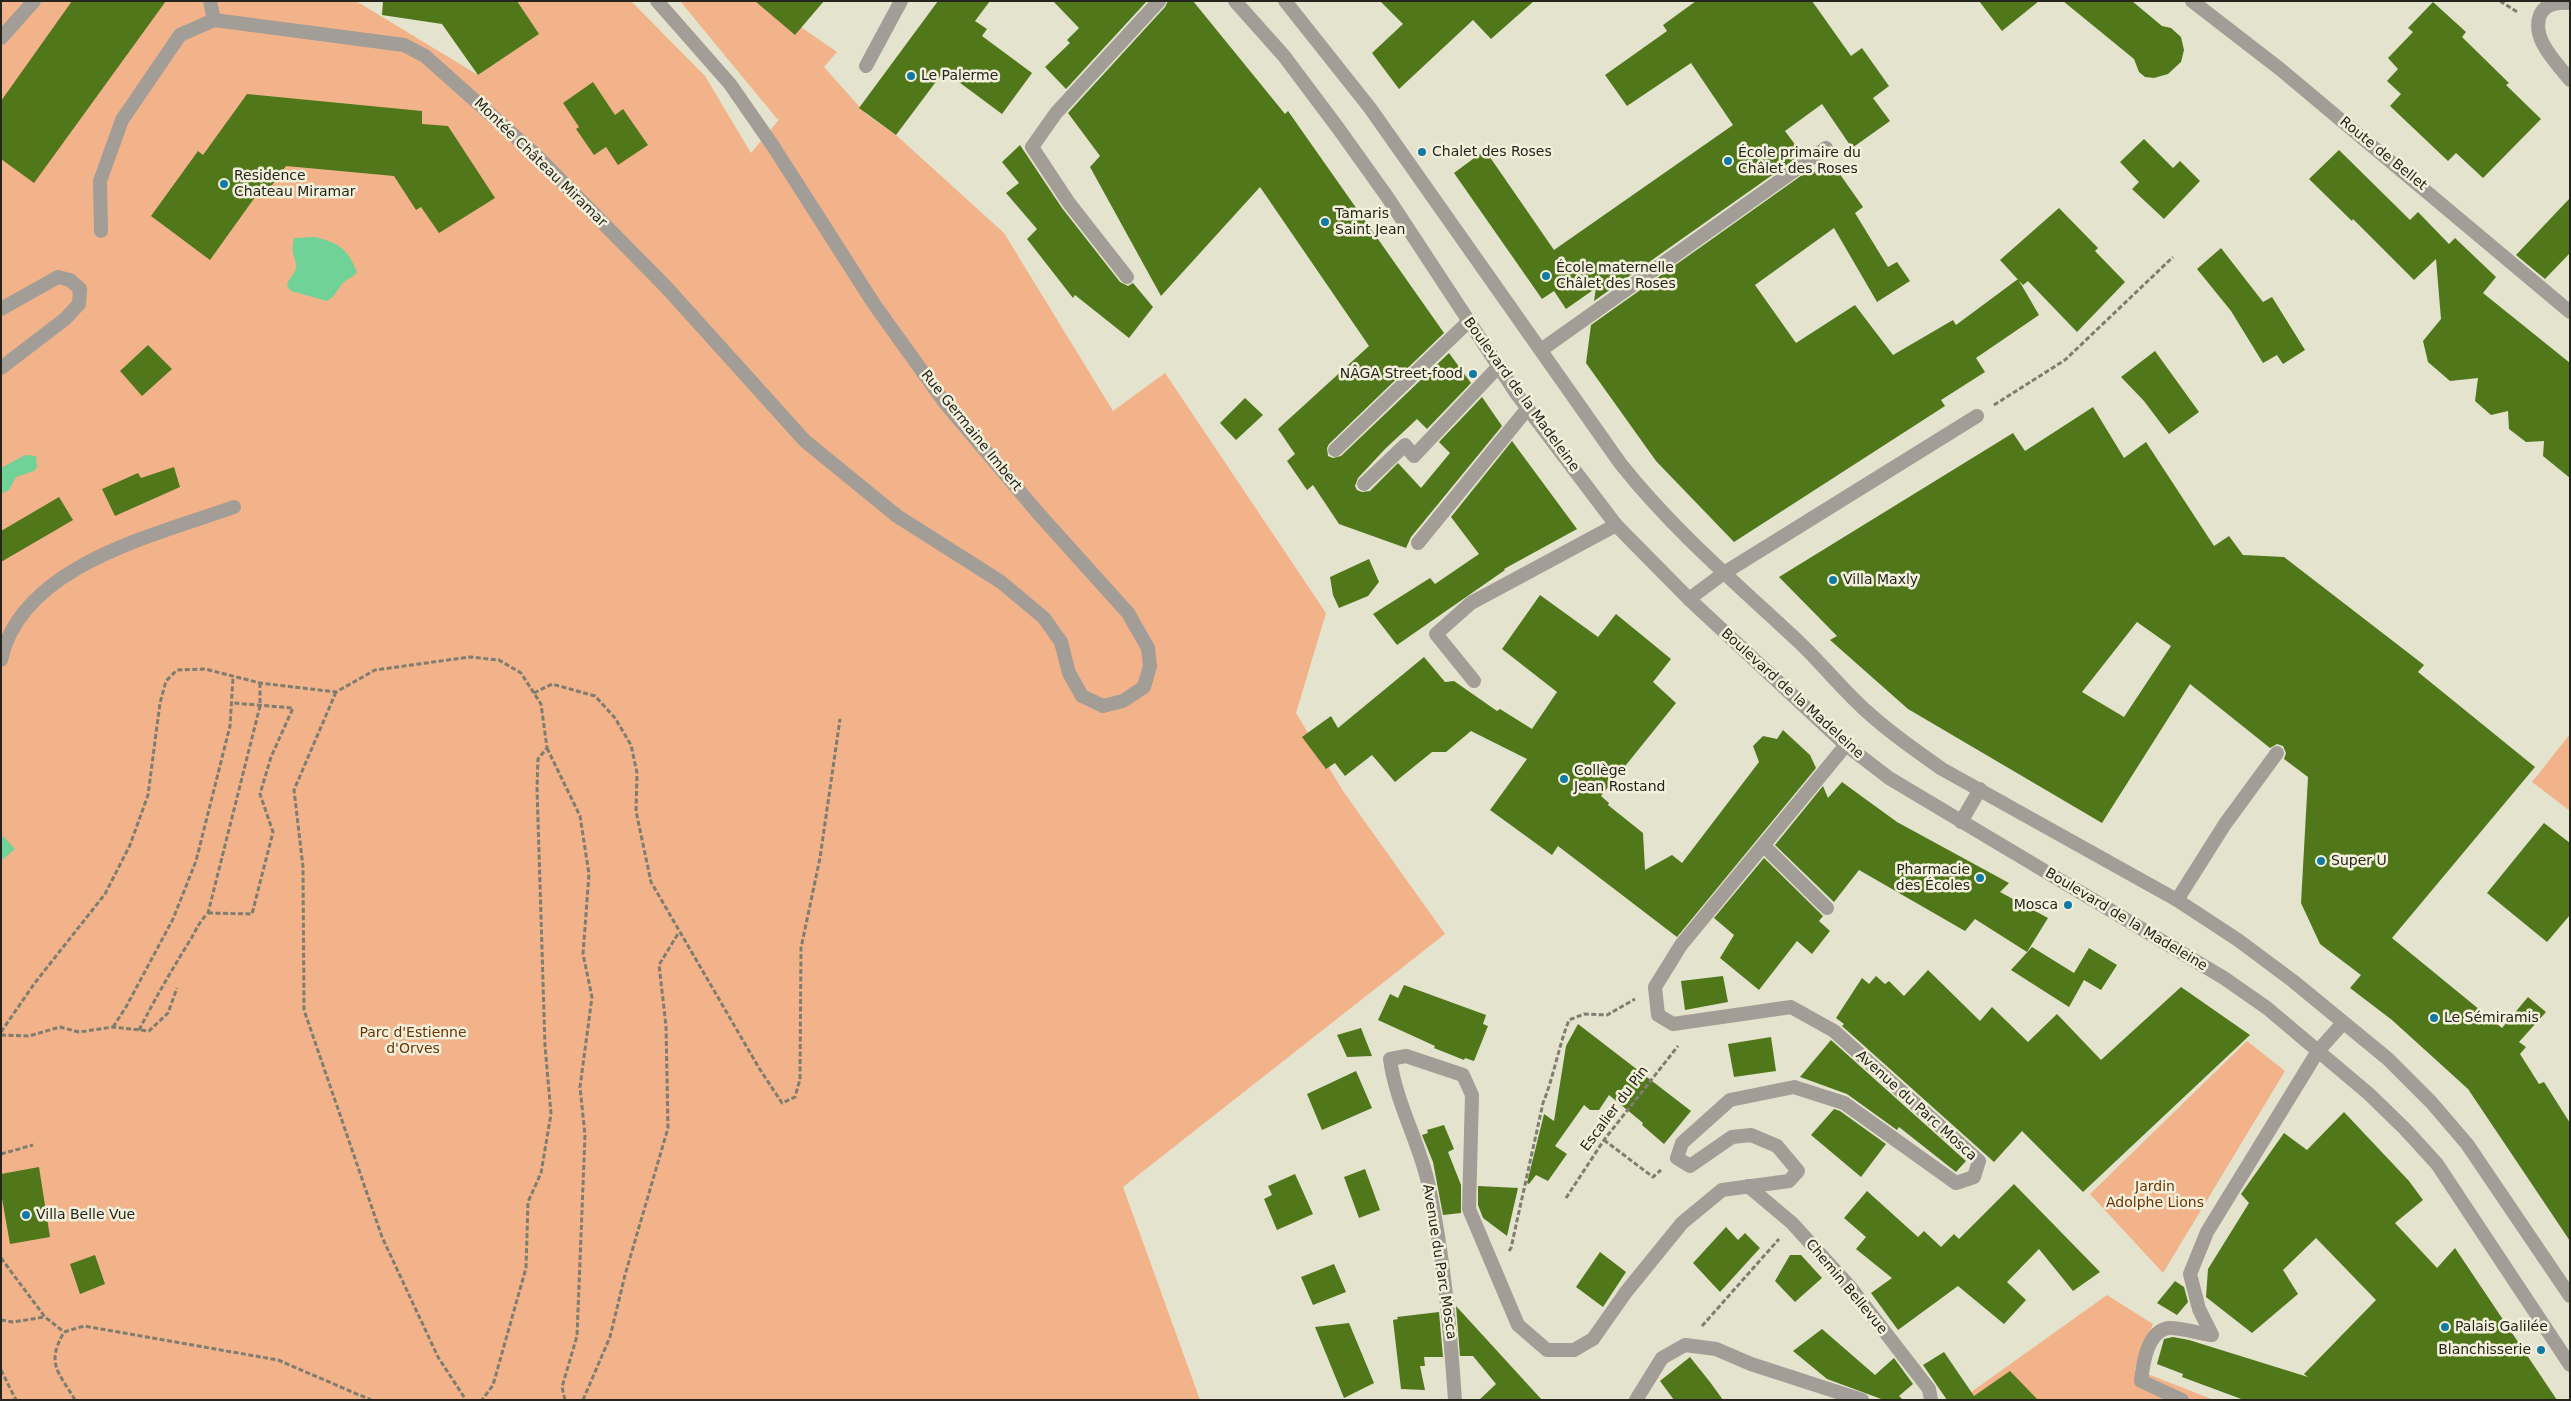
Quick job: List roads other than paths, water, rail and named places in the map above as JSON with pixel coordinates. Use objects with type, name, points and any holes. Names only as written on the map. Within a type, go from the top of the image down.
[{"type":"street","points":[[1,38],[34,1]]},
{"type":"street","points":[[101,230],[100,181],[122,120],[180,35],[214,20],[210,1]]},
{"type":"street","name":"Rue Germaine Imbert","points":[[657,1],[730,84],[874,304],[945,403],[1128,614],[1148,648],[1150,666],[1144,687],[1123,701],[1103,706],[1082,696],[1068,673],[1061,642],[1044,618],[1001,582]]},
{"type":"street","points":[[866,66],[901,1]]},
{"type":"street","points":[[1127,277],[1069,203],[1032,147],[1056,113],[1159,1]]},
{"type":"street","name":"Boulevard de la Madeleine","points":[[1235,1],[1284,56],[1338,128],[1388,198],[1498,367],[1616,525],[1689,599],[1846,745],[1889,778],[2224,978],[2267,1008],[2369,1094],[2437,1164],[2570,1364]]},
{"type":"street","points":[[1285,1],[1370,108],[1620,463],[1648,498],[1888,730],[1942,769],[2177,900],[2238,940],[2293,980],[2388,1059],[2431,1102],[2467,1144],[2570,1296]]},
{"type":"street","name":"Route de Bellet","points":[[2192,1],[2280,69],[2570,312]]},
{"type":"street","points":[[2570,3],[2556,2],[2542,10],[2537,23],[2540,37],[2548,52],[2570,80]]},
{"type":"street","name":"Montée Château Miramar","points":[[214,20],[404,44],[425,56],[536,155],[667,288],[805,441],[897,516],[1001,582]]},
{"type":"street","points":[[1541,350],[1826,148]]},
{"type":"street","points":[[1,309],[58,277],[70,280],[80,289],[79,304],[65,319],[1,368]]},
{"type":"street","points":[[1335,450],[1468,322]]},
{"type":"street","points":[[1364,484],[1405,445],[1414,456],[1498,367]]},
{"type":"street","points":[[1418,543],[1528,408]]},
{"type":"street","points":[[1689,599],[1724,573],[1977,416]]},
{"type":"street","points":[[1,660],[3,650],[20,615],[48,587],[101,555],[234,507]]},
{"type":"street","points":[[1474,681],[1436,634],[1471,603],[1616,525]]},
{"type":"street","points":[[1827,908],[1764,846],[1846,745]]},
{"type":"street","points":[[2177,900],[2225,824],[2277,753]]},
{"type":"street","points":[[1961,822],[1980,789]]},
{"type":"street","name":"Avenue du Parc Mosca","points":[[1455,1400],[1449,1314],[1429,1186],[1392,1079],[1390,1059],[1406,1056],[1463,1075],[1472,1095],[1469,1209],[1518,1325],[1547,1350],[1574,1350],[1593,1339],[1626,1292],[1682,1224],[1722,1190],[1789,1181],[1798,1171],[1778,1146],[1751,1135],[1732,1137],[1690,1166],[1677,1158],[1682,1143],[1730,1100],[1794,1087],[1844,1103],[1956,1183],[1974,1177],[1979,1161],[1834,1032],[1791,1007],[1673,1024],[1658,1015],[1655,987],[1681,945],[1764,846]]},
{"type":"street","points":[[2182,1400],[2141,1381],[2144,1354],[2158,1334],[2169,1328],[2212,1335],[2199,1309],[2190,1274],[2206,1232],[2318,1051],[2343,1023]]},
{"type":"street","name":"Chemin Bellevue","points":[[1748,1186],[1792,1223],[1851,1288],[1929,1389],[1931,1400]]},
{"type":"street","points":[[1636,1400],[1662,1358],[1685,1346],[1716,1349],[1751,1364],[1862,1400]]},
{"type":"place","name":"Le Palerme","points":[[911,76]]},
{"type":"place","name":"Chalet des Roses","points":[[1422,152]]},
{"type":"place","name":"École primaire du Châlet des Roses","points":[[1728,161]]},
{"type":"place","name":"Residence Chateau Miramar","points":[[224,184]]},
{"type":"place","name":"Tamaris Saint Jean","points":[[1325,222]]},
{"type":"place","name":"École maternelle Châlet des Roses","points":[[1546,276]]},
{"type":"place","name":"NÂGA Street-food","points":[[1473,374]]},
{"type":"place","name":"Villa Maxly","points":[[1833,580]]},
{"type":"place","name":"Collège Jean Rostand","points":[[1564,779]]},
{"type":"place","name":"Super U","points":[[2321,861]]},
{"type":"place","name":"Pharmacie des Écoles","points":[[1980,878]]},
{"type":"place","name":"Mosca","points":[[2068,905]]},
{"type":"place","name":"Le Sémiramis","points":[[2434,1018]]},
{"type":"place","name":"Villa Belle Vue","points":[[26,1215]]},
{"type":"place","name":"Palais Galilée","points":[[2445,1327]]},
{"type":"place","name":"Blanchisserie","points":[[2541,1350]]},
{"type":"park label","name":"Parc d'Estienne d'Orves","points":[[413,1042]]},
{"type":"park label","name":"Jardin Adolphe Lions","points":[[2155,1196]]}]
